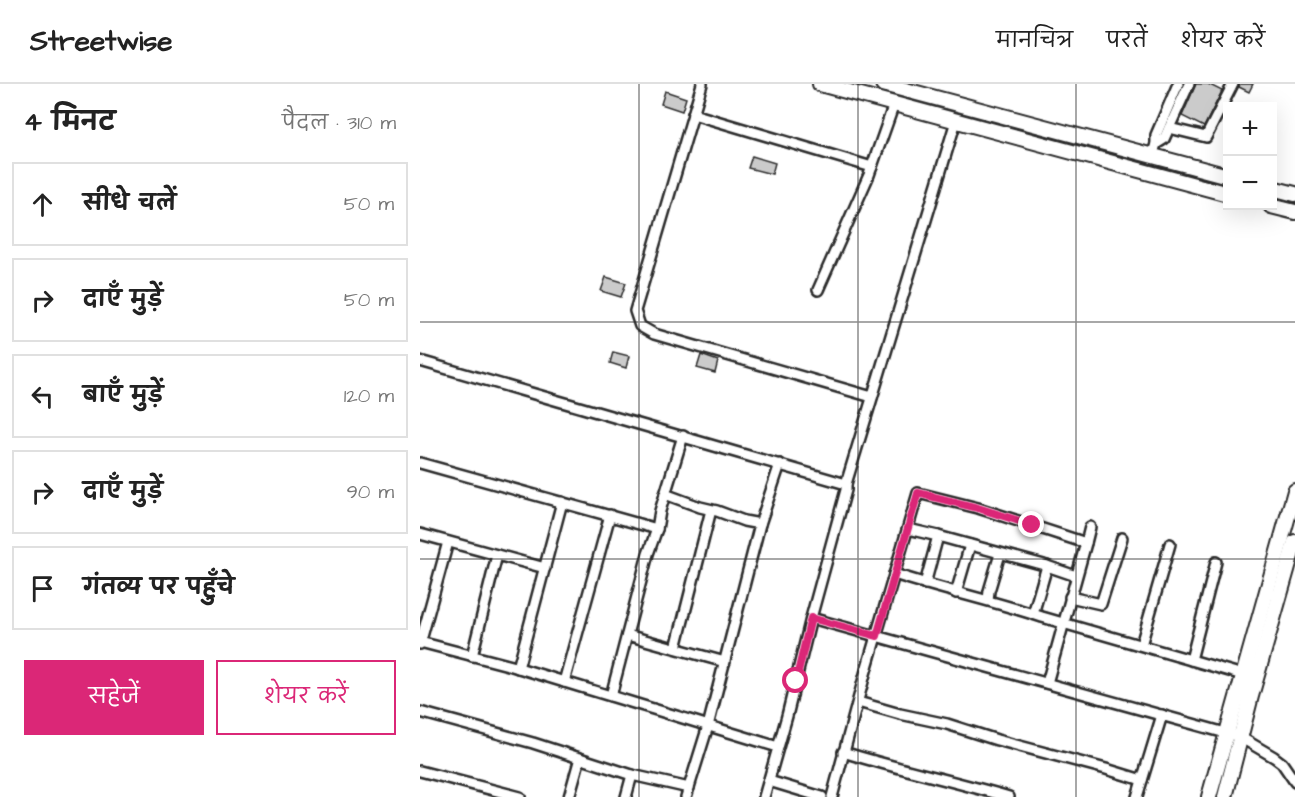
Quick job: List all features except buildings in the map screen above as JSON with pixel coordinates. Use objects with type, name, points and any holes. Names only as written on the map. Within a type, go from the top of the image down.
[{"type":"street","points":[[702,84],[635,311],[640,326],[654,334],[872,398]]},
{"type":"street","points":[[820,84],[1223,193]]},
{"type":"street","points":[[883,84],[1155,145],[1223,174]]},
{"type":"street","points":[[1155,145],[1178,84]]},
{"type":"street","points":[[1155,145],[1164,139],[1189,84]]},
{"type":"street","points":[[1169,128],[1206,137],[1233,84]]},
{"type":"street","points":[[818,290],[872,167],[894,104]]},
{"type":"street","points":[[693,114],[872,167]]},
{"type":"street","points":[[764,797],[846,484],[956,121]]},
{"type":"street","points":[[1277,189],[1295,194]]},
{"type":"street","points":[[1277,208],[1295,212]]},
{"type":"street","points":[[420,361],[846,484]]},
{"type":"street","points":[[610,696],[660,511],[683,436]]},
{"type":"street","points":[[420,463],[657,528]]},
{"type":"street","points":[[420,712],[533,743],[687,792],[708,726],[760,524],[780,464]]},
{"type":"street","points":[[1225,797],[1244,675],[1295,491]]},
{"type":"street","points":[[832,797],[918,493],[978,508],[1086,543]]},
{"type":"street","points":[[665,494],[744,521],[760,524]]},
{"type":"street","points":[[518,668],[562,502]]},
{"type":"street","points":[[676,648],[711,510]]},
{"type":"street","points":[[564,682],[610,515]]},
{"type":"street","points":[[1047,683],[1090,527]]},
{"type":"street","points":[[908,529],[1047,566],[1076,576]]},
{"type":"street","points":[[420,534],[545,568]]},
{"type":"street","points":[[925,584],[938,536]]},
{"type":"street","points":[[1070,597],[1101,604],[1122,538]]},
{"type":"street","points":[[448,542],[420,643],[518,668],[778,747]]},
{"type":"street","points":[[1209,797],[1234,735],[1295,542]]},
{"type":"street","points":[[1141,645],[1170,544]]},
{"type":"street","points":[[956,593],[970,545]]},
{"type":"street","points":[[987,600],[1000,554]]},
{"type":"street","points":[[472,656],[497,555]]},
{"type":"street","points":[[1191,660],[1216,562]]},
{"type":"street","points":[[1033,614],[1047,566]]},
{"type":"street","points":[[894,574],[1244,675]]},
{"type":"street","points":[[811,618],[1234,735],[1282,763],[1295,782]]},
{"type":"street","points":[[627,635],[724,662]]},
{"type":"street","points":[[858,702],[947,724],[1142,780]]},
{"type":"street","points":[[1137,797],[1162,715]]},
{"type":"street","points":[[843,752],[1009,797]]},
{"type":"street","points":[[568,797],[580,758]]},
{"type":"street","points":[[420,771],[520,797]]},
{"type":"street","points":[[626,797],[632,775]]},
{"type":"street","points":[[769,781],[822,797]]},
{"type":"route","points":[[796,681],[811,618],[877,636],[918,493],[1032,525]]}]
